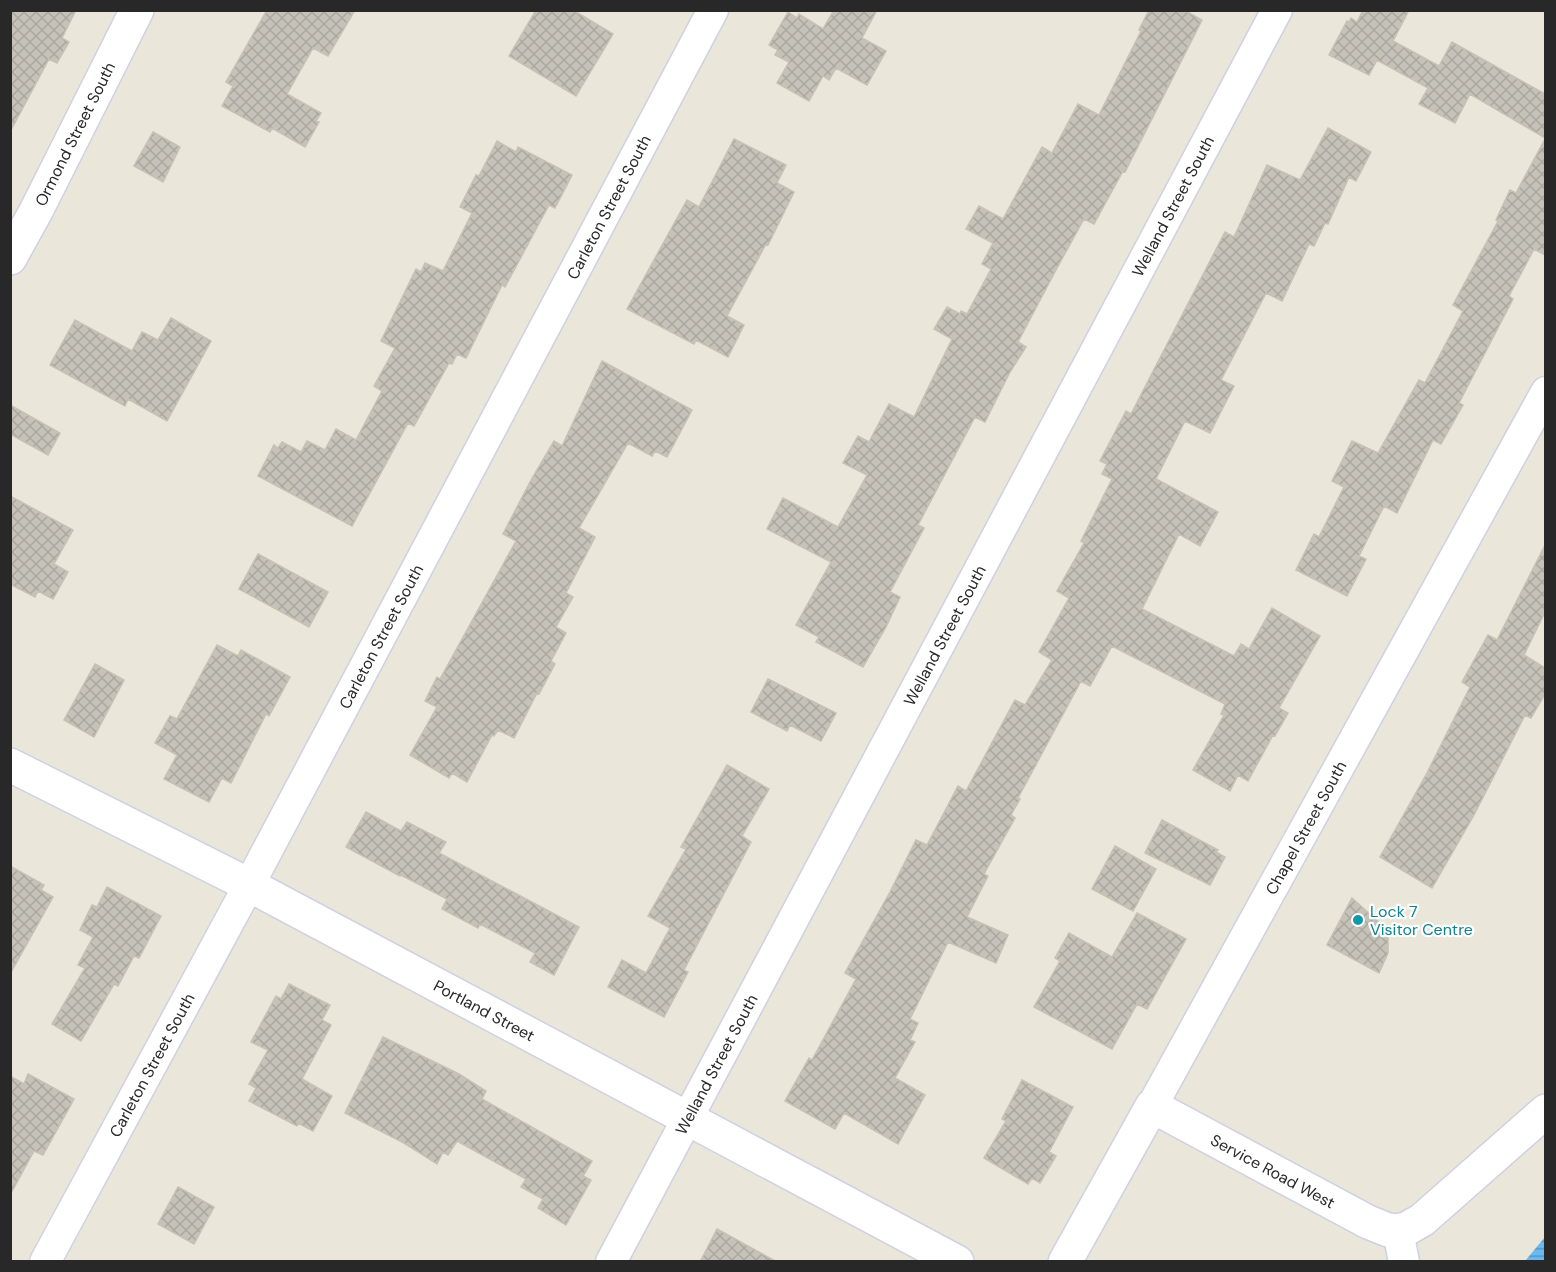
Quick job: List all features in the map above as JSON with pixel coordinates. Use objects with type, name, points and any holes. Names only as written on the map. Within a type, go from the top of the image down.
[{"type":"street","name":"Ormond Street South","points":[[10,258],[137,10]]},
{"type":"street","name":"Carleton Street South","points":[[45,1262],[249,885],[713,10]]},
{"type":"street","name":"Welland Street South","points":[[611,1262],[1277,10]]},
{"type":"street","name":"Chapel Street South","points":[[1065,1262],[1545,392]]},
{"type":"street","name":"Portland Street","points":[[10,765],[249,885],[957,1262]]},
{"type":"street","name":"Service Road West","points":[[1152,1106],[1302,1186],[1390,1238]]},
{"type":"street","points":[[1390,1238],[1434,1211],[1545,1111]]},
{"type":"water","points":[[1545,1237],[1545,1261],[1525,1261]]},
{"type":"building","points":[[10,10],[76,10],[62,38],[69,42],[57,63],[49,59],[10,132]]},
{"type":"building","points":[[267,10],[355,10],[328,56],[313,48],[287,94],[321,113],[316,121],[319,122],[305,147],[272,128],[270,132],[222,106],[233,86],[226,82]]},
{"type":"building","points":[[536,10],[573,10],[613,34],[576,96],[509,56]]},
{"type":"building","points":[[834,10],[877,10],[862,38],[886,51],[867,85],[836,68],[829,80],[823,76],[809,101],[777,83],[789,62],[775,55],[778,50],[769,45],[788,12],[797,18],[799,14],[823,29]]},
{"type":"building","points":[[1149,10],[1184,10],[1202,20],[1125,172],[1123,171],[1094,224],[1084,219],[1057,268],[1018,342],[1026,347],[1010,372],[985,422],[975,417],[918,525],[924,528],[890,592],[900,597],[863,667],[816,642],[819,637],[796,625],[831,562],[767,529],[783,498],[838,527],[867,475],[843,463],[858,436],[869,442],[889,404],[914,417],[952,339],[934,329],[947,307],[960,314],[961,311],[967,314],[991,269],[982,264],[993,243],[966,229],[979,206],[1003,219],[1042,147],[1052,153],[1078,104],[1099,115],[1141,31],[1139,30]]},
{"type":"building","points":[[1363,10],[1409,10],[1393,41],[1439,66],[1452,42],[1545,94],[1545,138],[1470,94],[1455,123],[1419,104],[1428,88],[1377,60],[1369,75],[1329,55],[1347,21],[1349,22],[1351,18],[1357,22]]},
{"type":"building","points":[[1328,128],[1371,152],[1356,181],[1349,177],[1328,224],[1325,223],[1314,246],[1309,244],[1282,301],[1266,293],[1221,380],[1234,386],[1210,433],[1185,421],[1156,479],[1218,512],[1200,546],[1179,534],[1142,609],[1234,656],[1241,644],[1249,649],[1272,608],[1320,636],[1279,708],[1288,713],[1248,781],[1238,775],[1230,791],[1193,770],[1224,715],[1221,714],[1225,704],[1112,646],[1090,686],[1081,681],[1018,798],[1020,799],[1011,815],[1015,818],[984,874],[988,876],[967,917],[1008,935],[996,963],[948,942],[910,1019],[918,1023],[910,1040],[915,1042],[895,1078],[925,1095],[898,1144],[844,1113],[835,1129],[785,1101],[809,1058],[812,1060],[856,979],[845,973],[916,840],[927,845],[958,786],[966,791],[1015,700],[1025,705],[1052,660],[1039,652],[1069,598],[1057,591],[1084,543],[1081,541],[1112,479],[1102,474],[1107,464],[1100,461],[1126,411],[1131,414],[1225,232],[1234,237],[1267,165],[1300,180]]},
{"type":"building","points":[[153,132],[180,147],[163,182],[134,166]]},
{"type":"building","points":[[734,139],[786,165],[777,183],[794,192],[768,245],[766,244],[727,316],[744,325],[728,357],[696,340],[694,344],[627,309],[687,200],[699,207]]},
{"type":"building","points":[[1545,139],[1545,255],[1534,249],[1509,296],[1513,299],[1459,403],[1463,405],[1441,444],[1433,440],[1397,513],[1384,506],[1359,556],[1366,559],[1347,596],[1296,570],[1314,534],[1319,537],[1344,487],[1332,481],[1352,441],[1378,453],[1419,380],[1425,383],[1463,311],[1453,305],[1498,221],[1496,220],[1510,190],[1516,193]]},
{"type":"building","points":[[497,141],[516,152],[518,147],[572,175],[555,208],[549,205],[505,287],[502,285],[466,358],[457,354],[452,364],[449,363],[414,426],[408,423],[352,526],[258,476],[274,445],[278,448],[282,442],[301,452],[307,441],[325,450],[336,429],[356,440],[382,391],[374,386],[395,348],[381,341],[416,269],[421,272],[425,263],[443,271],[472,213],[460,207]]},
{"type":"building","points":[[171,318],[211,341],[167,421],[128,399],[125,406],[50,365],[75,320],[132,351],[142,332],[158,340]]},
{"type":"building","points":[[602,361],[692,410],[667,457],[655,451],[652,456],[628,443],[579,528],[595,537],[566,593],[573,597],[556,627],[566,633],[551,661],[555,664],[539,694],[537,693],[514,738],[498,730],[494,736],[492,735],[467,782],[452,773],[449,778],[410,755],[437,707],[425,701],[437,677],[440,679],[516,541],[503,534],[531,480],[554,441],[562,446]]},
{"type":"building","points":[[10,405],[60,433],[48,455],[10,434]]},
{"type":"building","points":[[10,496],[73,530],[54,564],[68,572],[53,599],[38,591],[35,597],[10,584]]},
{"type":"building","points":[[1545,545],[1545,612],[1524,655],[1545,668],[1545,694],[1531,718],[1525,715],[1474,815],[1432,888],[1380,857],[1427,773],[1470,687],[1462,682],[1488,635],[1497,640]]},
{"type":"building","points":[[258,554],[328,592],[309,627],[239,589]]},
{"type":"building","points":[[217,645],[238,656],[241,650],[290,677],[269,716],[266,714],[231,783],[222,778],[209,802],[164,779],[177,755],[155,743],[170,716],[177,719]]},
{"type":"building","points":[[95,664],[124,680],[94,737],[64,720]]},
{"type":"building","points":[[768,679],[836,713],[821,741],[790,725],[787,731],[751,712]]},
{"type":"building","points":[[727,765],[769,789],[742,836],[751,842],[684,970],[688,972],[664,1017],[608,987],[622,960],[646,973],[670,928],[648,916],[686,849],[681,847]]},
{"type":"building","points":[[366,812],[401,831],[407,822],[446,842],[439,853],[579,927],[554,975],[530,962],[535,953],[480,924],[478,928],[442,909],[447,899],[346,847]]},
{"type":"building","points":[[1162,820],[1218,850],[1216,852],[1225,857],[1210,885],[1145,853]]},
{"type":"building","points":[[1115,846],[1156,869],[1133,911],[1092,889]]},
{"type":"building","points":[[10,866],[44,885],[41,890],[53,897],[10,974]]},
{"type":"building","points":[[107,887],[161,916],[139,958],[134,956],[118,986],[114,984],[81,1041],[52,1024],[85,968],[78,965],[93,937],[80,930],[92,905],[97,907]]},
{"type":"building","name":"Lock 7 Visitor Centre","points":[[1352,898],[1382,925],[1388,938],[1388,953],[1379,973],[1327,945]]},
{"type":"building","points":[[1137,913],[1186,939],[1147,1009],[1137,1004],[1112,1049],[1034,1007],[1060,961],[1055,958],[1069,933],[1112,957]]},
{"type":"building","points":[[289,984],[330,1005],[322,1020],[331,1025],[302,1079],[332,1096],[313,1131],[298,1123],[297,1126],[249,1101],[256,1088],[249,1084],[268,1050],[251,1042],[276,996],[281,999]]},
{"type":"building","points":[[383,1037],[459,1074],[486,1091],[482,1099],[592,1161],[583,1176],[591,1180],[566,1225],[538,1208],[543,1199],[521,1187],[526,1179],[457,1141],[448,1155],[443,1152],[437,1164],[404,1143],[345,1113]]},
{"type":"building","points":[[28,1074],[74,1099],[43,1155],[34,1151],[10,1195],[10,1076],[24,1084]]},
{"type":"building","points":[[1022,1080],[1073,1107],[1049,1152],[1056,1156],[1040,1183],[1032,1178],[1028,1184],[984,1158],[1006,1121],[1002,1119]]},
{"type":"building","points":[[178,1187],[214,1207],[194,1244],[158,1224]]},
{"type":"building","points":[[717,1229],[777,1262],[700,1262]]},
{"type":"place","name":"Lock 7 Visitor Centre","points":[[1358,920]]}]
